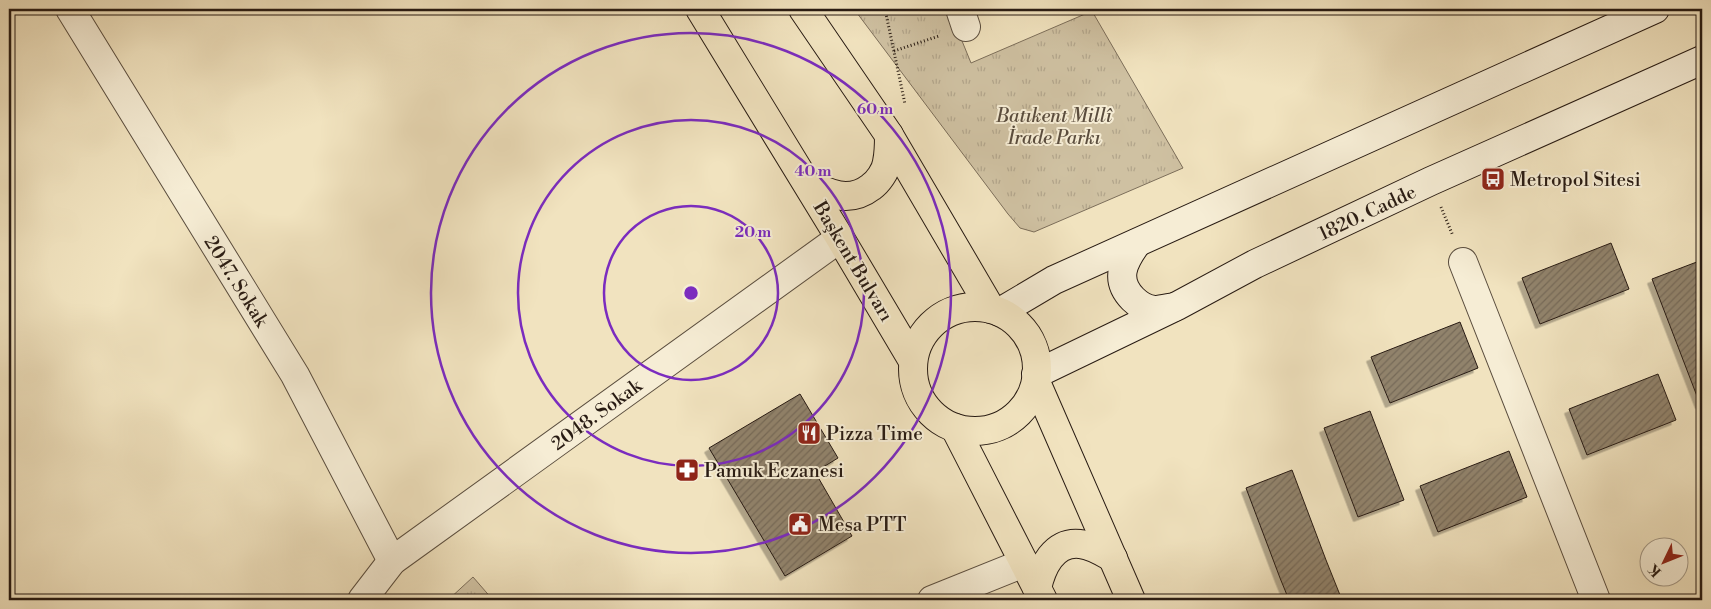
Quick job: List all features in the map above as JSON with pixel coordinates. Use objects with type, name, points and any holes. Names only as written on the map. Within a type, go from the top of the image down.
[{"type":"main road","name":"Başkent Bulvarı","points":[[700,9],[913,361]]},
{"type":"main road","points":[[803,9],[889,135],[995,310]]},
{"type":"main road","points":[[806,182],[826,193],[845,198],[863,194],[877,182],[887,163],[889,135]]},
{"type":"main road","points":[[981,307],[995,310],[1017,324],[1030,340],[1037,360],[1036,378],[1029,401],[1015,417],[996,428],[976,432],[955,428],[936,418],[922,402],[914,382],[913,361],[918,343],[929,326],[944,315],[962,308],[981,307]]},
{"type":"main road","points":[[1036,378],[1131,600]]},
{"type":"main road","points":[[955,428],[1040,594]]},
{"type":"main road","points":[[1040,594],[1040,573],[1048,558],[1064,546],[1080,544],[1096,548],[1113,558]]},
{"type":"street","name":"2047. Sokak","points":[[70,9],[295,375],[392,561]]},
{"type":"street","points":[[995,310],[1054,280],[1655,9]]},
{"type":"street","name":"1820. Cadde","points":[[1036,378],[1255,264],[1431,181],[1702,60]]},
{"type":"street","name":"2048. Sokak","points":[[362,600],[392,561],[840,238]]},
{"type":"street","points":[[1137,243],[1127,257],[1121,273],[1125,292],[1140,306],[1155,310],[1177,306]]},
{"type":"street","points":[[1463,262],[1596,600]]},
{"type":"street","points":[[932,600],[1024,564]]},
{"type":"path","points":[[884,9],[906,109]]},
{"type":"path","points":[[894,51],[963,18]]},
{"type":"path","points":[[1431,181],[1463,262]]},
{"type":"green space","name":"Batıkent Millî İrade Parkı","points":[[854,9],[949,9],[971,63],[1092,11],[1183,168],[1034,232],[1020,228]]},
{"type":"green space","points":[[473,577],[493,600],[448,600]]},
{"type":"building","points":[[1611,243],[1629,289],[1540,324],[1522,278]]},
{"type":"building","points":[[1702,260],[1702,404],[1700,404],[1652,279]]},
{"type":"building","points":[[1460,322],[1478,368],[1390,403],[1371,357]]},
{"type":"building","points":[[1658,374],[1676,420],[1587,455],[1569,409]]},
{"type":"building","points":[[800,394],[838,458],[815,472],[852,536],[785,576],[709,448]]},
{"type":"building","points":[[1370,411],[1404,500],[1358,517],[1324,428]]},
{"type":"building","points":[[1509,451],[1527,497],[1438,532],[1420,486]]},
{"type":"building","points":[[1292,470],[1342,600],[1289,600],[1280,578],[1246,488]]},
{"type":"place","name":"Metropol Sitesi","points":[[1493,179]]},
{"type":"place","name":"Pizza Time","points":[[809,433]]},
{"type":"place","name":"Pamuk Eczanesi","points":[[687,470]]},
{"type":"place","name":"Mesa PTT","points":[[800,524]]}]
